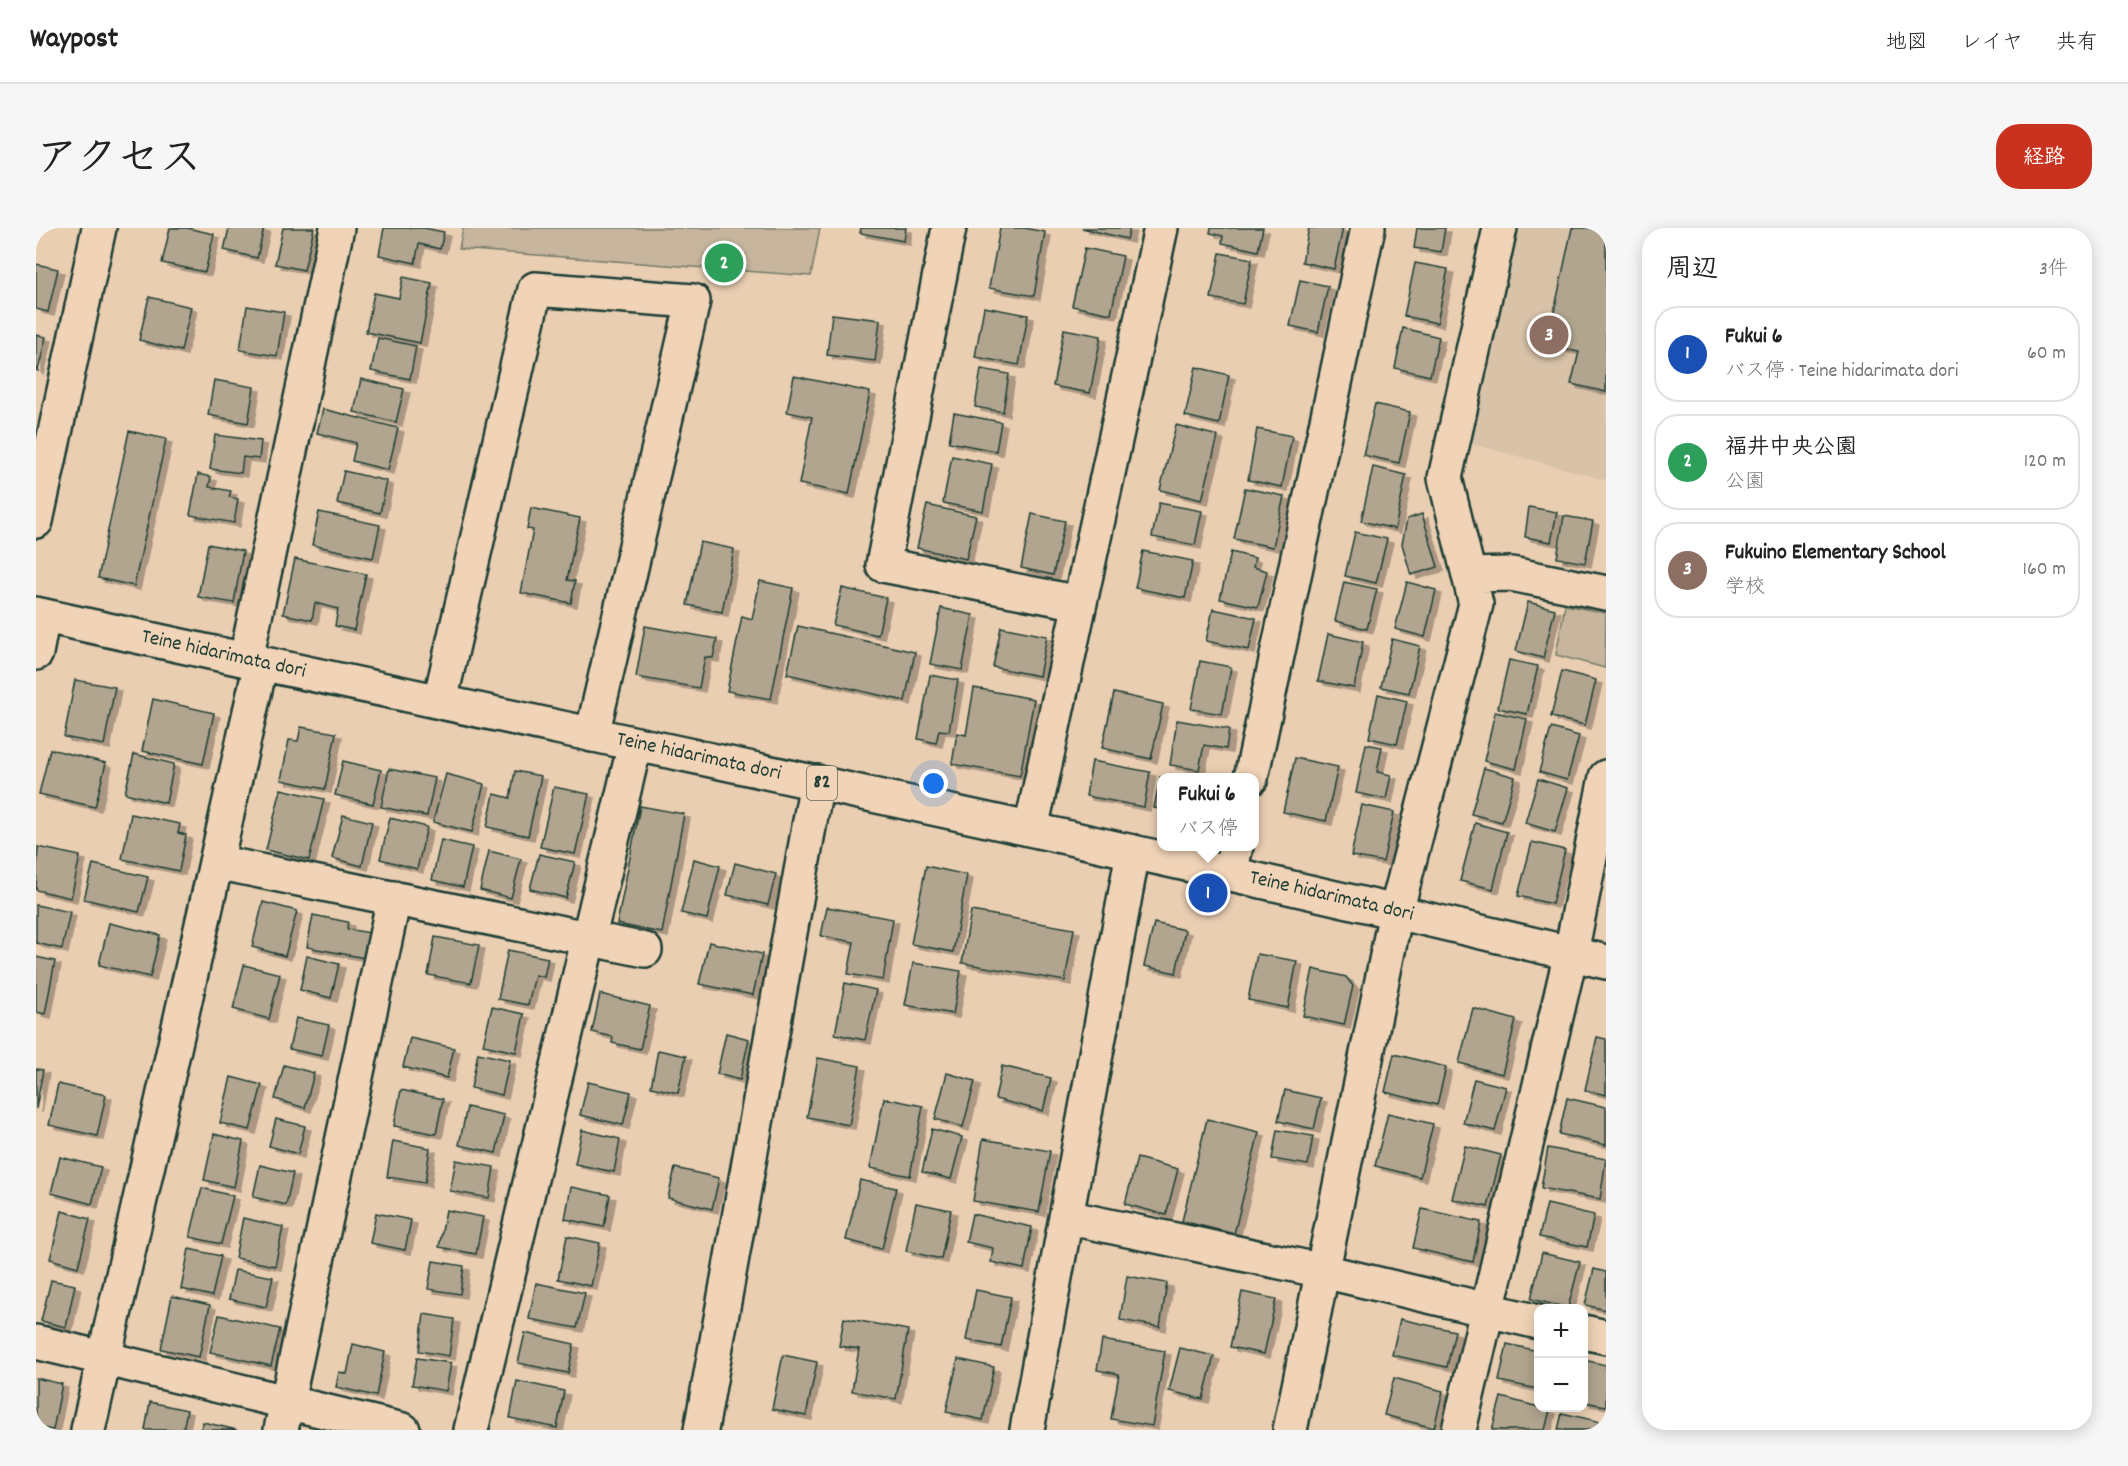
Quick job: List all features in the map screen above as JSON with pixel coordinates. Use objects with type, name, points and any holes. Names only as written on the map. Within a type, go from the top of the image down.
[{"type":"street","points":[[36,521],[48,412],[99,228]]},
{"type":"street","points":[[88,1430],[216,862],[338,228]]},
{"type":"street","points":[[949,228],[883,565],[1080,603]]},
{"type":"street","points":[[1031,829],[1161,228]]},
{"type":"street","points":[[1252,773],[1368,228]]},
{"type":"street","points":[[1290,1430],[1395,912],[1476,604],[1445,478],[1500,228]]},
{"type":"street","points":[[440,701],[535,289],[693,301],[592,735]]},
{"type":"street","points":[[1469,575],[1511,574],[1606,593]]},
{"type":"street","points":[[36,653],[40,615]]},
{"type":"street","name":"Teine hidarimata dori","points":[[40,615],[1133,852],[1233,860],[1395,912],[1606,962]]},
{"type":"street","points":[[471,1430],[635,744]]},
{"type":"street","points":[[1459,1430],[1571,953],[1606,777]]},
{"type":"street","points":[[701,1430],[818,782]]},
{"type":"street","points":[[1027,1430],[1133,852]]},
{"type":"street","points":[[216,862],[645,950]]},
{"type":"street","points":[[284,1416],[394,898]]},
{"type":"street","points":[[1066,1217],[1323,1271],[1534,1321]]},
{"type":"street","points":[[1588,1333],[1606,1337]]},
{"type":"street","points":[[36,1342],[104,1357],[284,1416],[403,1430]]},
{"type":"shaded area","points":[[463,228],[820,228],[811,276],[459,249]]},
{"type":"shaded area","points":[[1516,228],[1606,228],[1606,480],[1469,443]]},
{"type":"shaded area","points":[[1565,605],[1606,613],[1605,668],[1556,655]]},
{"type":"building","points":[[170,228],[187,228],[214,234],[205,272],[162,263]]},
{"type":"building","points":[[229,228],[264,228],[257,258],[224,250]]},
{"type":"building","points":[[283,228],[314,228],[304,270],[275,264]]},
{"type":"building","points":[[384,228],[424,228],[444,232],[440,249],[419,244],[415,263],[379,255]]},
{"type":"building","points":[[861,228],[906,228],[904,241],[860,233]]},
{"type":"building","points":[[1000,228],[1024,228],[1045,232],[1034,296],[989,288]]},
{"type":"building","points":[[1082,228],[1130,228],[1127,239]]},
{"type":"building","points":[[1211,228],[1263,228],[1258,251],[1222,243],[1223,236],[1210,233]]},
{"type":"building","points":[[1309,228],[1343,228],[1334,269],[1302,262]]},
{"type":"building","points":[[1417,228],[1445,228],[1441,252],[1414,248]]},
{"type":"building","points":[[1572,228],[1606,228],[1606,392],[1571,384],[1579,352],[1547,345]]},
{"type":"building","points":[[1085,248],[1123,256],[1111,314],[1072,306]]},
{"type":"building","points":[[1220,253],[1252,259],[1243,304],[1211,298]]},
{"type":"building","points":[[1415,263],[1448,269],[1437,323],[1404,316]]},
{"type":"building","points":[[36,264],[58,269],[48,312],[36,309]]},
{"type":"building","points":[[403,277],[432,283],[420,343],[366,332],[374,293],[399,298]]},
{"type":"building","points":[[1300,280],[1328,286],[1318,332],[1290,326]]},
{"type":"building","points":[[149,297],[191,307],[181,351],[139,340]]},
{"type":"building","points":[[247,306],[284,312],[277,356],[240,350]]},
{"type":"building","points":[[984,307],[1028,315],[1019,365],[975,357]]},
{"type":"building","points":[[832,314],[880,320],[875,361],[827,355]]},
{"type":"building","points":[[1403,328],[1439,337],[1430,376],[1395,368]]},
{"type":"building","points":[[1064,329],[1101,336],[1090,393],[1053,386]]},
{"type":"building","points":[[36,335],[46,337],[38,371],[36,370]]},
{"type":"building","points":[[378,338],[416,346],[410,379],[371,371]]},
{"type":"building","points":[[1196,367],[1229,375],[1219,424],[1185,416]]},
{"type":"building","points":[[981,369],[1009,374],[1003,412],[975,407]]},
{"type":"building","points":[[794,376],[870,392],[849,494],[799,484],[812,417],[787,412]]},
{"type":"building","points":[[361,379],[404,389],[396,422],[354,412]]},
{"type":"building","points":[[214,380],[254,387],[248,423],[208,415]]},
{"type":"building","points":[[1375,404],[1410,412],[1399,463],[1363,455]]},
{"type":"building","points":[[323,409],[398,428],[388,470],[352,461],[356,443],[317,433]]},
{"type":"building","points":[[954,413],[1001,422],[996,451],[949,442]]},
{"type":"building","points":[[1176,425],[1218,436],[1202,500],[1160,490]]},
{"type":"building","points":[[1257,429],[1292,436],[1282,487],[1248,480]]},
{"type":"building","points":[[129,431],[166,439],[134,586],[98,578]]},
{"type":"building","points":[[215,435],[261,441],[259,459],[243,457],[241,473],[210,469]]},
{"type":"building","points":[[952,456],[992,464],[983,511],[943,503]]},
{"type":"building","points":[[1373,467],[1406,475],[1395,529],[1361,521]]},
{"type":"building","points":[[344,471],[387,481],[380,513],[337,503]]},
{"type":"building","points":[[198,474],[211,477],[209,487],[231,491],[229,497],[238,499],[234,523],[190,515]]},
{"type":"building","points":[[1245,488],[1284,496],[1273,547],[1234,539]]},
{"type":"building","points":[[1159,503],[1202,511],[1195,545],[1152,537]]},
{"type":"building","points":[[927,505],[976,516],[966,559],[917,548]]},
{"type":"building","points":[[1529,507],[1557,512],[1551,542],[1525,537]]},
{"type":"building","points":[[531,508],[580,518],[567,580],[575,581],[571,603],[521,593],[533,530],[527,529]]},
{"type":"building","points":[[319,512],[380,525],[373,558],[312,545]]},
{"type":"building","points":[[1032,514],[1065,521],[1053,575],[1021,568]]},
{"type":"building","points":[[1422,514],[1438,567],[1411,575],[1402,544],[1407,519]]},
{"type":"building","points":[[1564,516],[1593,521],[1585,563],[1557,558]]},
{"type":"building","points":[[1355,532],[1387,539],[1376,583],[1345,576]]},
{"type":"building","points":[[700,542],[734,549],[722,612],[687,605]]},
{"type":"building","points":[[208,544],[243,551],[234,603],[198,597]]},
{"type":"building","points":[[1143,551],[1193,561],[1185,598],[1135,588]]},
{"type":"building","points":[[1231,552],[1255,558],[1253,567],[1267,571],[1258,607],[1220,599]]},
{"type":"building","points":[[295,559],[366,574],[354,630],[335,626],[338,609],[315,603],[312,620],[283,614]]},
{"type":"building","points":[[760,581],[793,588],[771,699],[727,691],[742,616],[752,619]]},
{"type":"building","points":[[1344,582],[1377,589],[1367,629],[1335,621]]},
{"type":"building","points":[[1407,582],[1436,590],[1425,637],[1395,629]]},
{"type":"building","points":[[842,588],[886,598],[878,635],[833,625]]},
{"type":"building","points":[[1528,602],[1555,609],[1543,658],[1516,651]]},
{"type":"building","points":[[941,608],[973,615],[962,670],[930,664]]},
{"type":"building","points":[[1213,609],[1256,618],[1249,650],[1206,641]]},
{"type":"building","points":[[645,626],[717,639],[713,658],[705,657],[699,688],[636,677]]},
{"type":"building","points":[[798,626],[915,652],[905,701],[787,674]]},
{"type":"building","points":[[1001,627],[1047,636],[1039,676],[993,667]]},
{"type":"building","points":[[1328,634],[1363,642],[1354,688],[1318,681]]},
{"type":"building","points":[[1392,639],[1420,646],[1409,693],[1381,687]]},
{"type":"building","points":[[1509,660],[1538,666],[1527,714],[1498,708]]},
{"type":"building","points":[[1200,661],[1231,667],[1222,714],[1191,709]]},
{"type":"building","points":[[1562,671],[1596,680],[1585,725],[1551,717]]},
{"type":"building","points":[[930,675],[958,680],[949,731],[939,730],[936,743],[918,739]]},
{"type":"building","points":[[75,680],[115,687],[104,745],[64,737]]},
{"type":"building","points":[[974,688],[1034,699],[1020,776],[952,764],[957,733],[966,735]]},
{"type":"building","points":[[1114,693],[1163,704],[1151,759],[1102,748]]},
{"type":"building","points":[[1378,694],[1407,701],[1397,744],[1369,738]]},
{"type":"building","points":[[153,699],[214,713],[203,764],[142,751]]},
{"type":"building","points":[[1495,712],[1527,719],[1516,769],[1484,761]]},
{"type":"building","points":[[1177,720],[1229,729],[1226,749],[1204,745],[1199,770],[1170,765]]},
{"type":"building","points":[[301,727],[336,733],[325,789],[281,780],[289,740],[298,741]]},
{"type":"building","points":[[1551,728],[1579,736],[1567,780],[1539,772]]},
{"type":"building","points":[[1366,744],[1382,747],[1377,772],[1391,775],[1386,799],[1356,793]]},
{"type":"building","points":[[50,749],[106,763],[95,807],[39,794]]},
{"type":"building","points":[[134,754],[174,764],[166,803],[125,793]]},
{"type":"building","points":[[1295,758],[1338,767],[1326,821],[1283,812]]},
{"type":"building","points":[[343,761],[381,770],[373,804],[335,795]]},
{"type":"building","points":[[1092,761],[1150,772],[1144,807],[1086,796]]},
{"type":"building","points":[[1484,768],[1515,777],[1502,822],[1471,814]]},
{"type":"building","points":[[389,769],[435,778],[427,816],[381,807]]},
{"type":"building","points":[[515,771],[541,776],[528,836],[487,827],[494,794],[510,798]]},
{"type":"building","points":[[446,774],[484,784],[472,832],[433,822]]},
{"type":"building","points":[[1538,779],[1568,788],[1555,832],[1525,823]]},
{"type":"building","points":[[554,787],[589,794],[575,854],[540,847]]},
{"type":"building","points":[[281,789],[324,799],[309,860],[266,850]]},
{"type":"building","points":[[1157,792],[1157,808],[1154,808]]},
{"type":"building","points":[[1362,805],[1394,812],[1383,862],[1351,856]]},
{"type":"building","points":[[640,806],[684,814],[662,933],[617,924]]},
{"type":"building","points":[[131,814],[180,824],[178,833],[186,835],[179,871],[122,859]]},
{"type":"building","points":[[343,815],[372,822],[362,866],[332,858]]},
{"type":"building","points":[[390,818],[427,827],[417,869],[380,859]]},
{"type":"building","points":[[1475,823],[1507,832],[1493,889],[1460,881]]},
{"type":"building","points":[[441,840],[472,847],[463,887],[432,880]]},
{"type":"building","points":[[1532,842],[1565,850],[1552,904],[1518,896]]},
{"type":"building","points":[[38,847],[80,856],[71,898],[36,890]]},
{"type":"building","points":[[489,851],[521,859],[511,898],[480,890]]},
{"type":"building","points":[[539,854],[575,862],[566,898],[530,889]]},
{"type":"building","points":[[694,859],[720,866],[707,919],[681,913]]},
{"type":"building","points":[[735,863],[776,874],[768,905],[727,895]]},
{"type":"building","points":[[93,864],[148,877],[139,912],[84,899]]},
{"type":"building","points":[[926,866],[967,875],[953,952],[911,944]]},
{"type":"building","points":[[263,902],[297,911],[285,956],[252,947]]},
{"type":"building","points":[[36,905],[70,912],[62,949],[36,943]]},
{"type":"building","points":[[827,907],[893,919],[883,980],[848,974],[854,942],[821,936]]},
{"type":"building","points":[[971,911],[1074,929],[1065,981],[962,963]]},
{"type":"building","points":[[313,915],[348,922],[347,929],[370,933],[365,958],[307,947]]},
{"type":"building","points":[[109,923],[160,935],[150,977],[99,965]]},
{"type":"building","points":[[1154,923],[1185,930],[1176,973],[1144,966]]},
{"type":"building","points":[[435,937],[479,945],[471,983],[428,975]]},
{"type":"building","points":[[709,942],[762,954],[753,995],[699,984]]},
{"type":"building","points":[[508,950],[548,958],[544,977],[535,975],[528,1005],[498,999]]},
{"type":"building","points":[[1257,954],[1297,961],[1288,1008],[1248,1000]]},
{"type":"building","points":[[307,956],[339,964],[331,998],[300,990]]},
{"type":"building","points":[[36,957],[55,961],[45,1014],[36,1012]]},
{"type":"building","points":[[913,963],[961,971],[953,1014],[905,1005]]},
{"type":"building","points":[[244,965],[280,974],[269,1019],[233,1009]]},
{"type":"building","points":[[1313,969],[1346,977],[1353,986],[1344,1025],[1303,1016]]},
{"type":"building","points":[[845,983],[876,990],[865,1040],[835,1034]]},
{"type":"building","points":[[600,994],[650,1006],[640,1049],[612,1043],[613,1037],[592,1032]]},
{"type":"building","points":[[492,1007],[524,1014],[516,1052],[483,1045]]},
{"type":"building","points":[[1473,1008],[1516,1020],[1502,1074],[1459,1063]]},
{"type":"building","points":[[296,1018],[329,1025],[322,1056],[289,1049]]},
{"type":"building","points":[[726,1033],[749,1039],[740,1080],[717,1074]]},
{"type":"building","points":[[1597,1037],[1606,1039],[1606,1095],[1585,1090]]},
{"type":"building","points":[[410,1038],[454,1048],[447,1078],[403,1067]]},
{"type":"building","points":[[658,1050],[686,1056],[678,1093],[651,1087]]},
{"type":"building","points":[[478,1053],[510,1060],[502,1095],[471,1088]]},
{"type":"building","points":[[1394,1054],[1446,1067],[1437,1105],[1385,1092]]},
{"type":"building","points":[[818,1058],[860,1066],[849,1125],[807,1117]]},
{"type":"building","points":[[284,1065],[314,1073],[305,1108],[275,1099]]},
{"type":"building","points":[[1002,1066],[1051,1078],[1043,1111],[995,1099]]},
{"type":"building","points":[[36,1069],[43,1070],[36,1109]]},
{"type":"building","points":[[947,1073],[975,1081],[963,1127],[935,1119]]},
{"type":"building","points":[[231,1077],[262,1085],[250,1130],[220,1123]]},
{"type":"building","points":[[1474,1079],[1506,1087],[1495,1131],[1463,1123]]},
{"type":"building","points":[[588,1082],[631,1092],[623,1125],[580,1115]]},
{"type":"building","points":[[58,1084],[106,1095],[97,1136],[49,1125]]},
{"type":"building","points":[[401,1090],[443,1099],[436,1134],[394,1126]]},
{"type":"building","points":[[1285,1090],[1321,1098],[1314,1129],[1278,1121]]},
{"type":"building","points":[[884,1098],[923,1106],[910,1176],[870,1168]]},
{"type":"building","points":[[1567,1098],[1606,1107],[1606,1145],[1559,1134]]},
{"type":"building","points":[[467,1107],[504,1115],[496,1153],[459,1145]]},
{"type":"building","points":[[1388,1113],[1433,1124],[1420,1177],[1375,1166]]},
{"type":"building","points":[[276,1119],[305,1126],[298,1154],[269,1146]]},
{"type":"building","points":[[1207,1119],[1259,1132],[1234,1234],[1182,1221]]},
{"type":"building","points":[[932,1129],[962,1137],[951,1179],[922,1172]]},
{"type":"building","points":[[582,1130],[620,1139],[614,1172],[575,1164]]},
{"type":"building","points":[[1277,1130],[1313,1136],[1308,1165],[1272,1159]]},
{"type":"building","points":[[214,1134],[243,1141],[234,1187],[204,1180]]},
{"type":"building","points":[[983,1139],[1050,1151],[1039,1212],[973,1201]]},
{"type":"building","points":[[393,1141],[430,1148],[425,1183],[387,1177]]},
{"type":"building","points":[[1465,1146],[1501,1155],[1488,1207],[1452,1199]]},
{"type":"building","points":[[1548,1148],[1606,1159],[1600,1199],[1541,1188]]},
{"type":"building","points":[[60,1157],[101,1167],[92,1204],[51,1193]]},
{"type":"building","points":[[1137,1158],[1178,1169],[1166,1215],[1125,1204]]},
{"type":"building","points":[[456,1160],[494,1167],[489,1198],[450,1191]]},
{"type":"building","points":[[260,1165],[293,1173],[286,1205],[253,1197]]},
{"type":"building","points":[[675,1168],[719,1178],[712,1209],[668,1198]]},
{"type":"building","points":[[860,1180],[896,1188],[882,1249],[846,1240]]},
{"type":"building","points":[[571,1187],[610,1195],[604,1227],[565,1219]]},
{"type":"building","points":[[202,1188],[233,1196],[221,1244],[190,1237]]},
{"type":"building","points":[[916,1203],[951,1210],[941,1259],[906,1251]]},
{"type":"building","points":[[1547,1204],[1594,1215],[1587,1247],[1539,1237]]},
{"type":"building","points":[[1422,1209],[1481,1222],[1473,1262],[1413,1248]]},
{"type":"building","points":[[446,1210],[483,1217],[476,1254],[439,1247]]},
{"type":"building","points":[[62,1211],[90,1219],[78,1267],[50,1259]]},
{"type":"building","points":[[376,1213],[411,1220],[405,1250],[370,1243]]},
{"type":"building","points":[[972,1214],[1032,1227],[1024,1269],[991,1262],[993,1248],[966,1242]]},
{"type":"building","points":[[243,1218],[283,1227],[275,1266],[235,1258]]},
{"type":"building","points":[[567,1236],[600,1243],[591,1286],[558,1279]]},
{"type":"building","points":[[189,1249],[221,1256],[212,1296],[181,1289]]},
{"type":"building","points":[[1542,1253],[1580,1262],[1569,1304],[1552,1304],[1531,1299]]},
{"type":"building","points":[[433,1261],[464,1266],[460,1294],[428,1289]]},
{"type":"building","points":[[1594,1269],[1606,1272],[1606,1310],[1585,1304]]},
{"type":"building","points":[[235,1270],[273,1277],[266,1307],[229,1299]]},
{"type":"building","points":[[1127,1276],[1167,1283],[1160,1327],[1120,1320]]},
{"type":"building","points":[[51,1280],[75,1285],[66,1327],[41,1321]]},
{"type":"building","points":[[536,1283],[585,1293],[577,1328],[529,1319]]},
{"type":"building","points":[[976,1290],[1011,1297],[1001,1347],[966,1340]]},
{"type":"building","points":[[1242,1292],[1276,1299],[1264,1354],[1230,1347]]},
{"type":"building","points":[[172,1296],[210,1305],[199,1357],[161,1349]]},
{"type":"building","points":[[424,1314],[454,1319],[449,1356],[419,1351]]},
{"type":"building","points":[[219,1315],[280,1329],[271,1366],[210,1352]]},
{"type":"building","points":[[844,1318],[908,1330],[896,1399],[852,1391],[859,1349],[839,1346]]},
{"type":"building","points":[[1400,1319],[1455,1331],[1447,1367],[1392,1355]]},
{"type":"building","points":[[525,1333],[574,1344],[568,1373],[518,1363]]},
{"type":"building","points":[[1102,1340],[1165,1351],[1152,1426],[1111,1419],[1119,1374],[1097,1370]]},
{"type":"building","points":[[353,1344],[385,1352],[376,1396],[336,1387],[339,1372],[347,1374]]},
{"type":"building","points":[[1507,1344],[1534,1350],[1534,1388],[1499,1381]]},
{"type":"building","points":[[1180,1348],[1214,1356],[1203,1399],[1169,1391]]},
{"type":"building","points":[[783,1355],[817,1362],[806,1416],[772,1409]]},
{"type":"building","points":[[417,1358],[451,1363],[446,1391],[412,1385]]},
{"type":"building","points":[[958,1359],[994,1367],[983,1420],[946,1412]]},
{"type":"building","points":[[1588,1361],[1606,1365],[1606,1406],[1588,1403]]},
{"type":"building","points":[[36,1378],[62,1384],[53,1430],[36,1427]]},
{"type":"building","points":[[1394,1378],[1443,1391],[1434,1428],[1384,1415]]},
{"type":"building","points":[[517,1381],[564,1391],[557,1428],[510,1418]]},
{"type":"building","points":[[1501,1397],[1534,1406],[1534,1412],[1550,1412],[1545,1430],[1492,1430]]},
{"type":"building","points":[[150,1402],[187,1410],[183,1430],[145,1430]]},
{"type":"building","points":[[1562,1413],[1606,1423],[1606,1430],[1558,1430]]},
{"type":"building","points":[[203,1422],[237,1430],[201,1430]]},
{"type":"place","name":"福井中央公園","points":[[724,263]]},
{"type":"place","name":"Fukuino Elementary School","points":[[1549,335]]},
{"type":"place","name":"Fukui 6","points":[[1208,893]]}]
